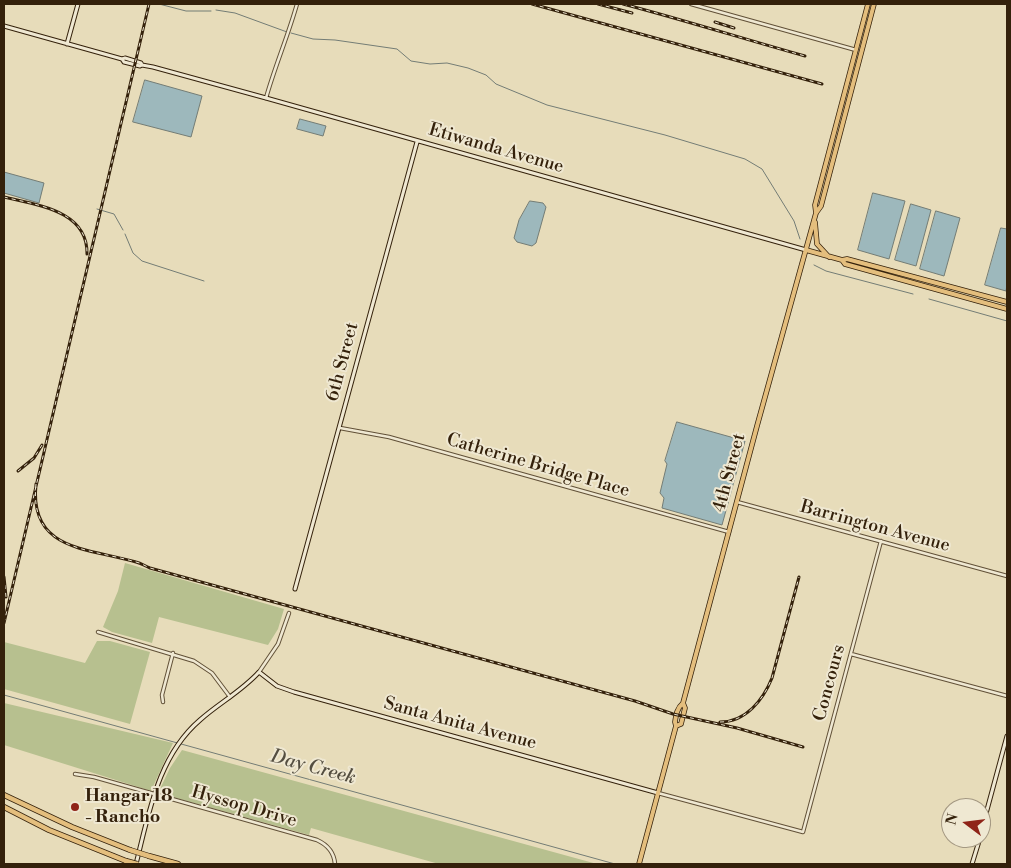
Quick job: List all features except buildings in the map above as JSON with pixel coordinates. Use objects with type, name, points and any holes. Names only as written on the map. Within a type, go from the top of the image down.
[{"type":"highway","points":[[4,795],[72,827],[130,850],[178,864]]},
{"type":"highway","points":[[4,807],[49,830],[136,864]]},
{"type":"main road","points":[[816,213],[816,205],[868,4]]},
{"type":"main road","points":[[816,213],[821,206],[874,4]]},
{"type":"main road","name":"4th Street","points":[[639,864],[676,726],[681,724],[685,708],[683,703],[816,213]]},
{"type":"main road","points":[[814,220],[816,242],[829,256]]},
{"type":"main road","name":"Etiwanda Avenue","points":[[806,250],[842,260],[847,259],[1007,302]]},
{"type":"main road","name":"Etiwanda Avenue","points":[[842,260],[845,264],[1007,310]]},
{"type":"street","points":[[67,44],[78,4]]},
{"type":"street","points":[[266,98],[297,4]]},
{"type":"street","points":[[691,4],[862,51]]},
{"type":"street","name":"Etiwanda Avenue","points":[[4,26],[122,59],[124,62],[142,65],[266,98],[806,250]]},
{"type":"street","name":"6th Street","points":[[295,589],[417,142]]},
{"type":"street","name":"Catherine Bridge Place","points":[[340,428],[391,438],[729,532]]},
{"type":"street","name":"Barrington Avenue","points":[[737,502],[1007,576]]},
{"type":"street","name":"Concours","points":[[658,793],[803,832],[881,541]]},
{"type":"street","points":[[136,864],[154,795],[174,750],[199,720],[247,684],[259,672],[278,644],[289,613]]},
{"type":"street","points":[[98,632],[190,658],[216,678],[230,697]]},
{"type":"street","points":[[163,702],[162,695],[173,653]]},
{"type":"street","points":[[850,654],[1007,696]]},
{"type":"street","name":"Santa Anita Avenue","points":[[259,672],[277,686],[300,694],[658,793]]},
{"type":"street","points":[[990,798],[1007,736]]},
{"type":"street","name":"Hyssop Drive","points":[[75,774],[94,777],[317,840],[328,846],[333,853],[335,864]]},
{"type":"street","points":[[972,864],[977,848]]},
{"type":"green space","points":[[125,563],[284,609],[278,629],[268,645],[159,617],[152,643],[112,632],[103,627],[118,591]]},
{"type":"green space","points":[[97,641],[110,641],[150,652],[130,724],[4,689],[4,642],[85,663]]},
{"type":"green space","points":[[4,703],[173,743],[151,791],[4,745]]},
{"type":"green space","points":[[182,750],[597,864],[439,864],[311,828],[309,835],[158,793],[170,768]]},
{"type":"water","points":[[145,80],[202,96],[191,137],[133,122]]},
{"type":"water","points":[[300,119],[326,126],[323,136],[297,129]]},
{"type":"water","points":[[4,172],[44,183],[39,203],[4,193]]},
{"type":"water","points":[[873,193],[905,201],[889,259],[858,250]]},
{"type":"water","points":[[530,201],[543,203],[546,207],[536,243],[532,246],[517,242],[514,238],[519,220]]},
{"type":"water","points":[[911,204],[931,210],[916,266],[895,260]]},
{"type":"water","points":[[936,211],[960,218],[944,276],[920,269]]},
{"type":"water","points":[[1001,228],[1007,229],[1006,291],[985,285]]},
{"type":"water","points":[[677,422],[745,441],[722,525],[662,508],[664,498],[660,493],[667,464],[665,461]]},
{"type":"waterway","points":[[159,4],[186,11],[211,11]]},
{"type":"waterway","points":[[216,10],[235,13],[287,32]]},
{"type":"waterway","points":[[291,33],[313,39],[335,40],[397,49],[411,61],[430,64],[447,63],[468,68],[486,75],[496,84],[547,105],[665,135],[745,159],[762,169],[794,221],[800,239]]},
{"type":"waterway","points":[[97,209],[114,214],[123,230]]},
{"type":"waterway","points":[[125,234],[133,253],[142,261],[204,281]]},
{"type":"waterway","points":[[814,265],[826,271],[913,294]]},
{"type":"waterway","points":[[929,299],[1007,321]]},
{"type":"waterway","name":"Day Creek","points":[[4,695],[615,864]]},
{"type":"railway","points":[[4,623],[149,4]]},
{"type":"railway","points":[[532,4],[822,84]]},
{"type":"railway","points":[[598,4],[632,13]]},
{"type":"railway","points":[[623,4],[805,56]]},
{"type":"railway","points":[[715,22],[734,28]]},
{"type":"railway","points":[[4,197],[45,207],[70,219],[79,228],[85,239],[87,254]]},
{"type":"railway","points":[[18,471],[34,458],[42,445]]},
{"type":"railway","points":[[36,484],[36,506],[42,522],[52,534],[65,543],[81,549],[138,562],[150,568],[635,701],[673,714],[737,728],[803,747]]},
{"type":"railway","points":[[4,577],[6,597]]},
{"type":"railway","points":[[720,722],[729,721],[746,714],[764,694],[772,678],[799,577]]},
{"type":"place","name":"Hangar 18 - Rancho","points":[[75,807]]}]
